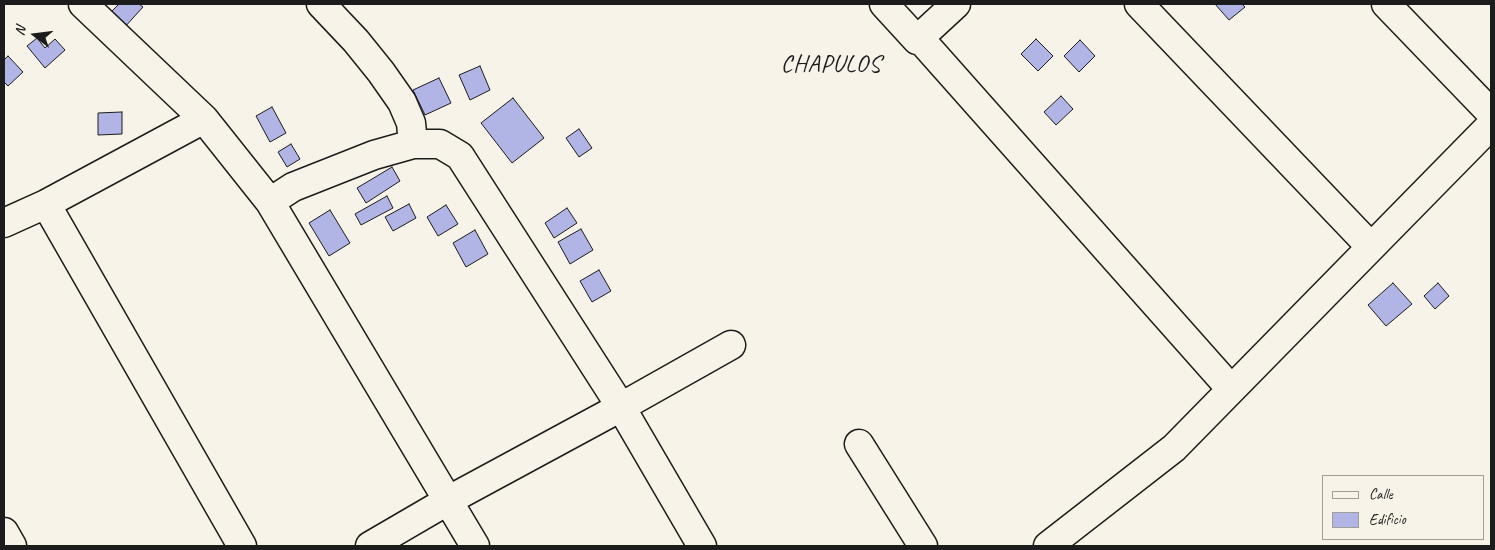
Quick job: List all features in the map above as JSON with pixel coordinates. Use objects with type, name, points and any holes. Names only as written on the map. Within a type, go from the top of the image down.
[{"type":"street","points":[[83,4],[204,119],[270,202],[476,546]]},
{"type":"street","points":[[321,4],[356,41],[402,102],[411,123],[413,144]]},
{"type":"street","points":[[884,4],[917,40],[922,41],[1231,389]]},
{"type":"street","points":[[917,40],[956,4]]},
{"type":"street","points":[[1139,4],[1370,247]]},
{"type":"street","points":[[1386,4],[1491,113]]},
{"type":"street","points":[[4,223],[46,204],[204,119]]},
{"type":"street","points":[[1048,546],[1174,448],[1491,125]]},
{"type":"street","points":[[270,202],[293,186],[374,155],[413,144],[440,144],[460,156],[621,407],[702,546]]},
{"type":"street","points":[[46,204],[242,546]]},
{"type":"street","points":[[370,546],[449,500],[731,346]]},
{"type":"street","points":[[859,444],[923,546]]},
{"type":"street","points":[[4,532],[12,546]]},
{"type":"building","points":[[119,4],[139,4],[143,7],[123,29],[108,15]]},
{"type":"building","points":[[1215,4],[1242,4],[1245,7],[1229,20]]},
{"type":"building","points":[[37,38],[45,48],[55,39],[65,50],[45,68],[27,46]]},
{"type":"building","points":[[1036,39],[1053,56],[1038,71],[1021,54]]},
{"type":"building","points":[[1080,40],[1095,56],[1079,72],[1064,56]]},
{"type":"building","points":[[8,56],[23,72],[8,86],[4,82],[4,60]]},
{"type":"building","points":[[480,66],[490,90],[470,100],[459,75]]},
{"type":"building","points":[[439,78],[451,103],[425,115],[413,90]]},
{"type":"building","points":[[1061,96],[1073,109],[1056,125],[1044,112]]},
{"type":"building","points":[[513,98],[544,138],[512,163],[481,123]]},
{"type":"building","points":[[272,107],[286,133],[270,142],[256,116]]},
{"type":"building","points":[[122,112],[122,134],[98,135],[98,113]]},
{"type":"building","points":[[579,129],[592,148],[579,157],[566,138]]},
{"type":"building","points":[[291,144],[300,159],[287,167],[278,152]]},
{"type":"building","points":[[392,167],[400,181],[366,203],[357,188]]},
{"type":"building","points":[[387,196],[393,208],[361,225],[355,214]]},
{"type":"building","points":[[409,204],[416,218],[393,231],[385,217]]},
{"type":"building","points":[[446,205],[458,224],[438,236],[427,217]]},
{"type":"building","points":[[567,208],[577,223],[554,238],[545,223]]},
{"type":"building","points":[[330,210],[350,243],[329,256],[309,223]]},
{"type":"building","points":[[581,229],[593,250],[570,264],[558,242]]},
{"type":"building","points":[[475,230],[488,254],[466,267],[453,243]]},
{"type":"building","points":[[599,270],[611,291],[592,302],[580,281]]},
{"type":"building","points":[[1393,283],[1412,304],[1386,326],[1368,305]]},
{"type":"building","points":[[1438,283],[1449,296],[1435,309],[1424,296]]},
{"type":"district","name":"CHAPULOS","points":[[831,65]]}]
